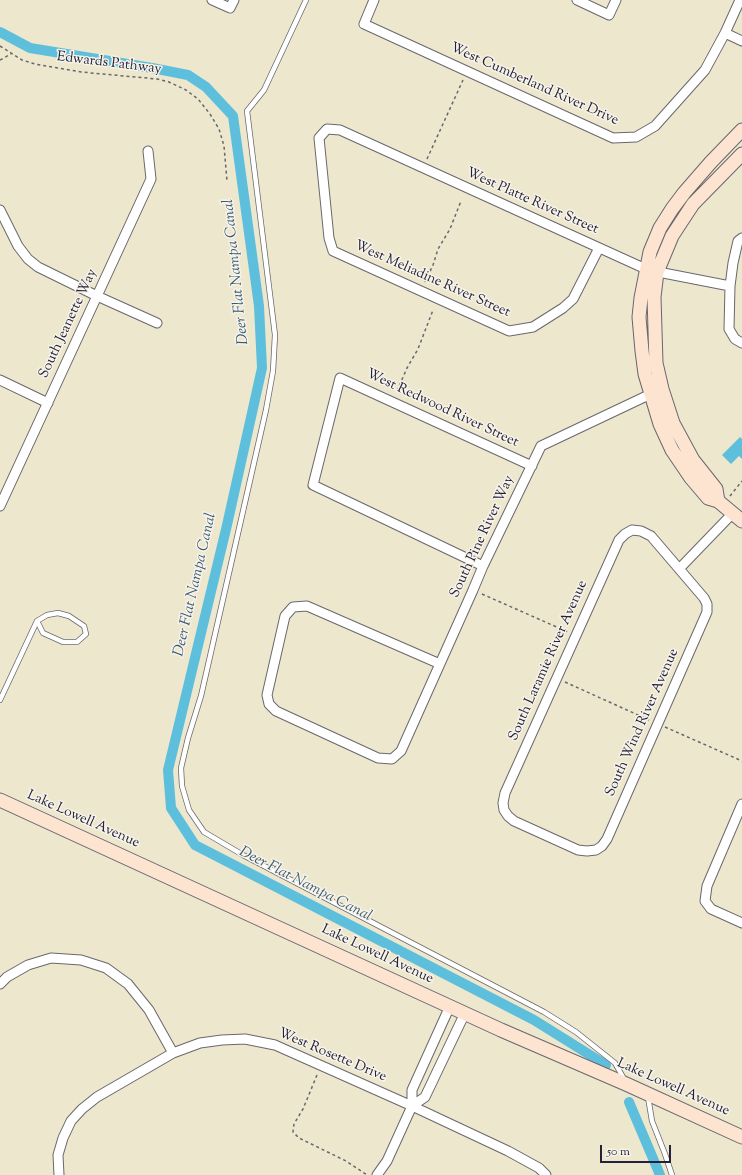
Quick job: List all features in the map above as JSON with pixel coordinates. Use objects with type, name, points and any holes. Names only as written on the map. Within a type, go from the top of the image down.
[{"type":"street","points":[[212,0],[232,4]]},
{"type":"street","name":"West Cumberland River Drive","points":[[374,0],[364,24],[612,138],[636,137],[655,126],[705,70],[725,33],[740,0]]},
{"type":"street","points":[[577,0],[609,15],[616,0]]},
{"type":"street","points":[[725,33],[742,41]]},
{"type":"street","name":"West Platte River Street","points":[[333,251],[329,238],[319,138],[327,129],[340,130],[652,271],[730,286]]},
{"type":"street","points":[[652,271],[650,252],[660,228],[672,209],[711,162],[742,130]]},
{"type":"street","name":"South Jeanette Way","points":[[0,506],[151,179],[148,151]]},
{"type":"street","points":[[679,569],[737,517],[720,502],[708,498],[691,478],[672,450],[660,424],[656,391],[645,374],[639,317],[641,298],[652,271],[672,236],[693,204],[742,154]]},
{"type":"street","points":[[0,210],[18,246],[28,259],[38,267],[157,323]]},
{"type":"street","points":[[742,238],[738,241],[733,263],[730,286],[729,329],[735,339],[742,343]]},
{"type":"street","name":"West Meliadine River Street","points":[[333,251],[509,331],[533,327],[563,308],[573,299],[599,248]]},
{"type":"street","name":"West Redwood River Street","points":[[483,566],[313,485],[340,378],[532,466]]},
{"type":"street","points":[[0,380],[48,402]]},
{"type":"street","name":"South Pine River Way","points":[[440,664],[307,606],[293,607],[285,616],[267,695],[269,704],[276,712],[378,758],[392,759],[401,751],[440,664],[473,590],[483,566],[541,446],[656,391]]},
{"type":"street","name":"South Laramie River Avenue","points":[[504,810],[503,803],[505,793],[619,540],[632,530],[641,531],[651,536],[679,569]]},
{"type":"street","name":"South Wind River Avenue","points":[[504,810],[514,821],[578,850],[596,850],[602,846],[610,832],[708,612],[707,604],[704,598],[679,569]]},
{"type":"street","name":"Lake Lowell Avenue","points":[[0,800],[465,1013],[647,1093],[742,1137]]},
{"type":"street","points":[[742,804],[707,886],[705,900],[711,910],[742,923]]},
{"type":"street","points":[[0,984],[7,977],[28,965],[51,958],[81,960],[106,968],[128,984],[149,1010],[173,1053]]},
{"type":"street","points":[[377,1175],[387,1161],[412,1106],[412,1090],[450,1006]]},
{"type":"street","points":[[412,1106],[425,1097],[465,1013]]},
{"type":"street","name":"West Rosette Drive","points":[[59,1175],[58,1155],[63,1138],[71,1121],[82,1109],[97,1097],[173,1053],[200,1043],[245,1039],[275,1045],[412,1106],[508,1151],[539,1168],[546,1175]]},
{"type":"lane","points":[[306,0],[264,90],[248,111],[274,327],[274,371],[201,696],[188,738],[181,768],[182,786],[189,810],[204,832],[243,855],[544,1012],[576,1032],[615,1063],[626,1084]]},
{"type":"lane","points":[[0,700],[37,621],[47,615],[58,613],[69,616],[84,626],[86,634],[77,642],[63,642],[43,633],[37,621]]},
{"type":"lane","points":[[647,1093],[652,1121],[672,1175]]},
{"type":"path","name":"Edwards Pathway","points":[[0,46],[11,54],[35,64],[53,68],[157,79],[169,82],[186,90],[198,99],[210,114],[219,130],[224,146],[227,181]]},
{"type":"path","points":[[0,60],[11,54]]},
{"type":"path","points":[[423,168],[467,71]]},
{"type":"path","points":[[425,282],[433,266],[438,249],[450,230],[461,201]]},
{"type":"path","points":[[397,391],[407,368],[418,349],[433,310]]},
{"type":"path","points":[[720,502],[742,481]]},
{"type":"path","points":[[473,590],[576,636]]},
{"type":"path","points":[[321,1066],[303,1109],[294,1124],[293,1132],[299,1138],[346,1161],[367,1175]]},
{"type":"water","points":[[740,437],[742,439],[742,459],[739,456],[731,464],[722,455]]},
{"type":"waterway","name":"Deer Flat Nampa Canal","points":[[0,32],[30,48],[188,75],[206,87],[233,116],[259,306],[262,368],[227,525],[168,770],[171,808],[195,845],[534,1020],[606,1065]]},
{"type":"waterway","name":"Deer Flat Nampa Canal","points":[[629,1102],[660,1175]]}]
